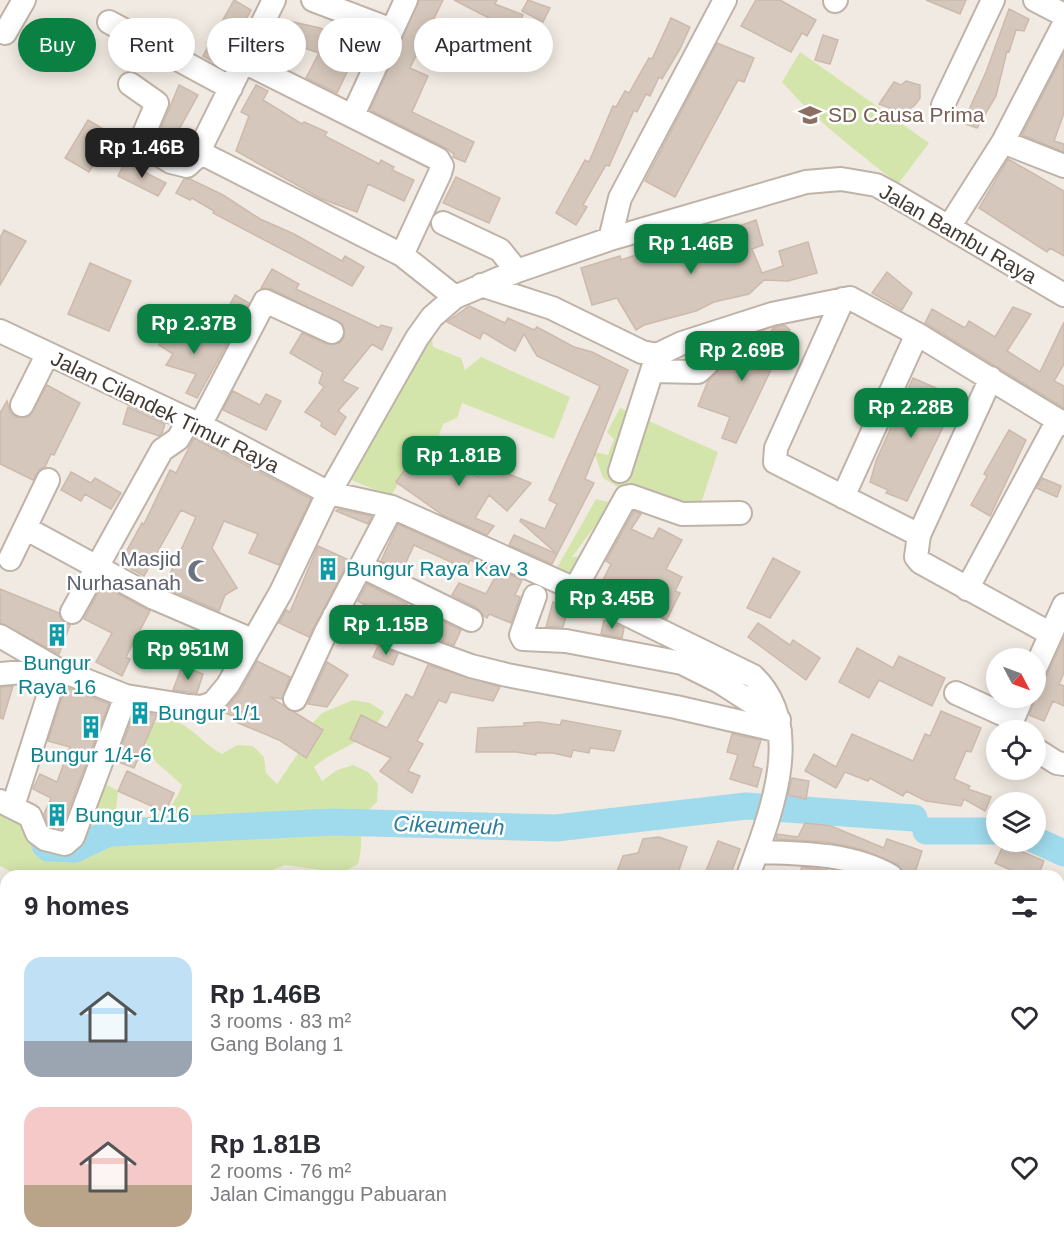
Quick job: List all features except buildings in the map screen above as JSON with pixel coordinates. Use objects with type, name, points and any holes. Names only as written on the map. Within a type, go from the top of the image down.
[{"type":"street","points":[[5,33],[24,0]]},
{"type":"street","points":[[265,18],[274,0]]},
{"type":"street","points":[[313,0],[360,18]]},
{"type":"street","points":[[398,18],[406,0]]},
{"type":"street","points":[[610,239],[620,198],[725,0]]},
{"type":"street","points":[[943,105],[993,0]]},
{"type":"street","points":[[1035,0],[1064,15]]},
{"type":"street","points":[[949,227],[1003,142],[1064,24]]},
{"type":"street","points":[[195,69],[231,88]]},
{"type":"street","points":[[130,84],[157,103],[140,143],[179,165],[188,166],[201,153],[202,145],[239,72]]},
{"type":"street","points":[[265,72],[438,159],[442,166],[402,255]]},
{"type":"street","points":[[353,115],[373,72]]},
{"type":"street","points":[[1003,142],[1064,166]]},
{"type":"street","points":[[201,153],[402,255],[455,297]]},
{"type":"street","name":"Jalan Bambu Raya","points":[[126,696],[189,706],[202,707],[213,703],[228,685],[281,592],[329,493],[348,465],[417,338],[432,317],[455,297],[481,285],[610,239],[770,191],[823,178],[842,178],[876,185],[1064,295]]},
{"type":"street","points":[[443,223],[500,250],[517,271]]},
{"type":"street","points":[[481,285],[539,303],[642,352],[655,363],[698,372],[707,364],[714,333]]},
{"type":"street","points":[[620,471],[655,363],[714,333],[772,314],[843,299],[858,300],[1061,422],[971,582]]},
{"type":"street","points":[[843,299],[774,455],[775,462],[920,535]]},
{"type":"street","points":[[72,612],[162,450],[178,439],[194,423],[265,301],[332,332]]},
{"type":"street","name":"Jalan Cilandek Timur Raya","points":[[0,331],[194,423],[329,493],[392,507],[575,589],[753,676],[761,684],[779,725]]},
{"type":"street","points":[[843,497],[917,334]]},
{"type":"street","points":[[22,405],[47,355]]},
{"type":"street","points":[[991,378],[915,550],[920,562],[971,582],[1051,634]]},
{"type":"street","points":[[10,559],[48,480]]},
{"type":"street","points":[[575,589],[626,497],[631,496],[682,514],[740,513]]},
{"type":"street","points":[[295,699],[334,616],[392,507]]},
{"type":"street","points":[[25,528],[154,598],[252,640]]},
{"type":"street","points":[[361,566],[471,620]]},
{"type":"street","points":[[535,596],[520,634],[523,639],[566,641],[682,663],[720,682],[779,725]]},
{"type":"street","points":[[1045,648],[1064,605]]},
{"type":"street","points":[[334,616],[471,666],[507,675],[779,725]]},
{"type":"street","points":[[0,636],[57,669],[126,696],[73,837],[65,844],[45,839],[37,833],[30,816],[6,804],[57,669]]},
{"type":"street","points":[[0,674],[57,669]]},
{"type":"street","points":[[956,693],[1005,720]]},
{"type":"street","points":[[750,870],[779,783],[779,725]]},
{"type":"street","points":[[1046,756],[1057,763],[1064,764]]},
{"type":"street","points":[[757,852],[850,859],[880,870]]},
{"type":"green space","points":[[800,52],[929,143],[898,184],[823,123],[782,82]]},
{"type":"green space","points":[[430,317],[433,347],[461,358],[465,370],[481,357],[570,397],[554,439],[462,403],[457,418],[443,424],[432,454],[420,447],[391,496],[349,479]]},
{"type":"green space","points":[[620,408],[718,452],[700,506],[653,508],[603,478],[594,452],[608,455],[614,439],[607,432]]},
{"type":"green space","points":[[596,499],[612,503],[572,557],[589,555],[574,584],[554,573]]},
{"type":"green space","points":[[353,700],[370,703],[384,712],[370,731],[314,767],[322,781],[337,770],[353,765],[368,772],[378,784],[377,802],[369,810],[362,824],[358,864],[347,870],[321,870],[285,865],[273,870],[8,870],[0,866],[0,805],[58,846],[91,810],[104,783],[118,791],[116,809],[127,814],[147,817],[164,811],[171,805],[182,785],[156,762],[138,729],[168,718],[183,725],[222,754],[237,745],[253,746],[264,757],[266,773],[277,784],[306,742],[311,725],[322,713]]},
{"type":"waterway","name":"Cikeumeuh","points":[[45,845],[48,848],[75,849],[109,833],[333,822],[556,828],[746,806],[914,818]]},
{"type":"waterway","name":"Cikeumeuh","points":[[926,831],[986,831]]},
{"type":"waterway","name":"Cikeumeuh","points":[[1046,845],[1064,853]]},
{"type":"place","name":"SD Causa Prima","points":[[810,115]]},
{"type":"place","name":"Bungur Raya Kav 3","points":[[328,569]]},
{"type":"place","name":"Masjid Nurhasanah","points":[[199,571]]},
{"type":"place","name":"Bungur Raya 16","points":[[57,635]]},
{"type":"place","name":"Bungur 1/1","points":[[140,713]]},
{"type":"place","name":"Bungur 1/4-6","points":[[91,727]]},
{"type":"place","name":"Bungur 1/16","points":[[57,815]]}]
